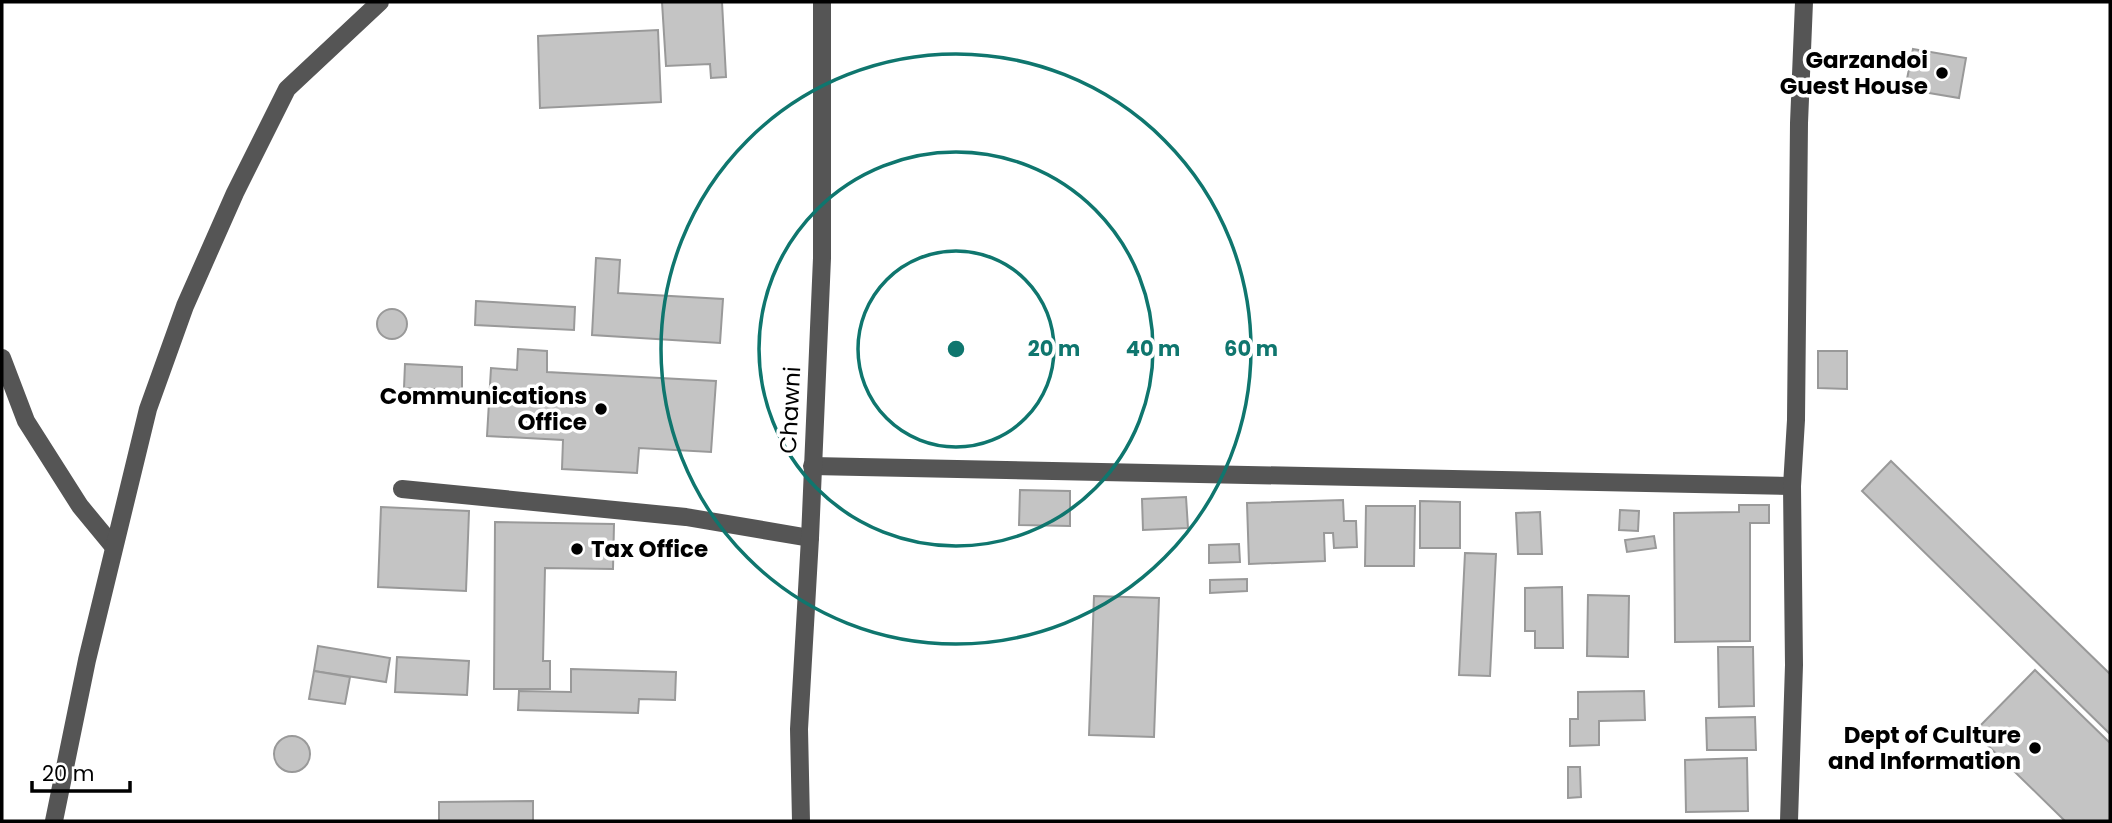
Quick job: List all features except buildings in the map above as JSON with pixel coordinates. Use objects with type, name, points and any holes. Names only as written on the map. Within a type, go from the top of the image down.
[{"type":"street","points":[[54,821],[87,660],[148,409],[185,306],[235,193],[287,89],[380,2]]},
{"type":"street","name":"Chawni","points":[[801,821],[799,729],[822,258],[822,2]]},
{"type":"street","points":[[1789,821],[1794,665],[1792,486],[1796,420],[1799,123],[1804,2]]},
{"type":"street","points":[[2,358],[26,421],[80,506],[113,547]]},
{"type":"street","points":[[812,466],[1792,486]]},
{"type":"street","points":[[402,489],[686,517],[810,538]]},
{"type":"place","name":"Garzandoi Guest House","points":[[1942,73]]},
{"type":"place","name":"Communications Office","points":[[601,409]]},
{"type":"place","name":"Tax Office","points":[[577,549]]},
{"type":"place","name":"Dept of Culture and Information","points":[[2035,748]]}]
